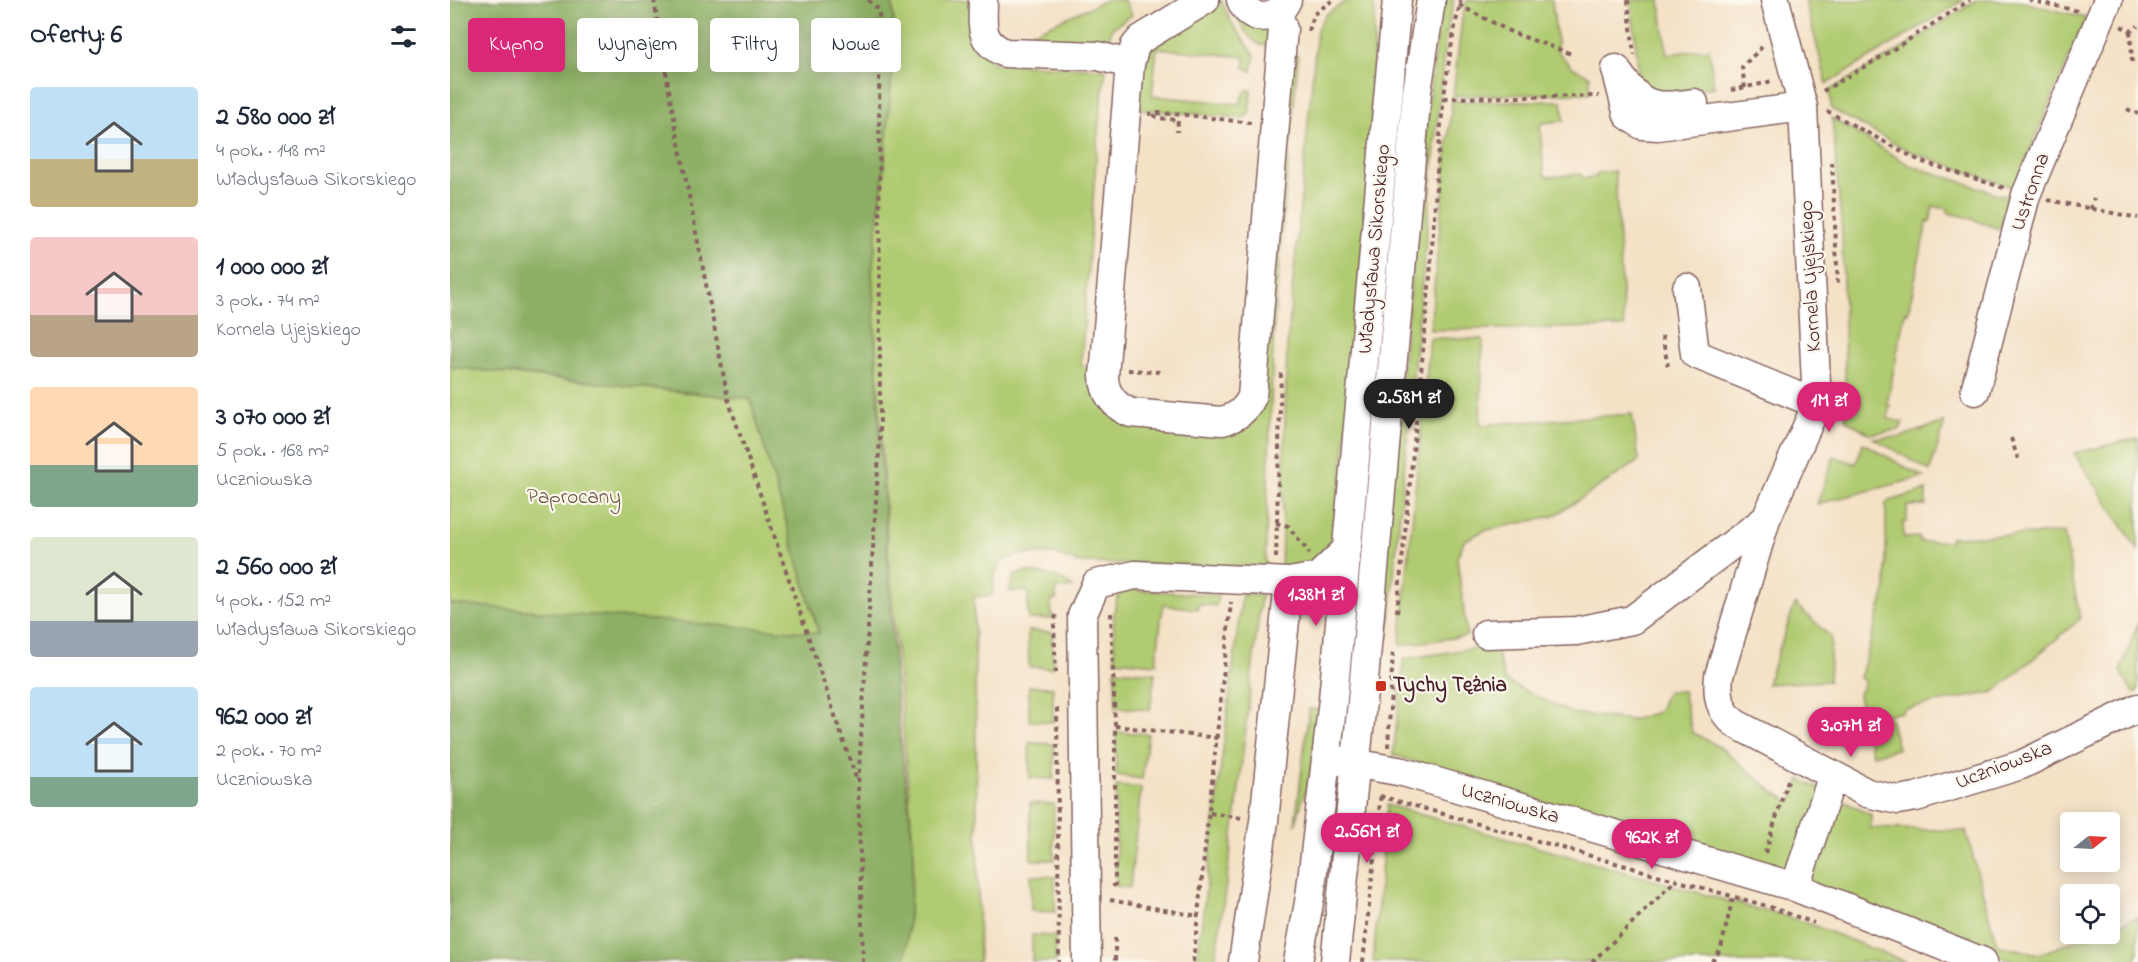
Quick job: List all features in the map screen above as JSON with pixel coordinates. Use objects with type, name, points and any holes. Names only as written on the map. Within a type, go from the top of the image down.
[{"type":"street","points":[[983,0],[983,33],[995,49],[1005,53],[1098,56],[1130,64]]},
{"type":"street","points":[[1205,0],[1141,39],[1135,46],[1130,64],[1104,383],[1109,395],[1118,405],[1124,410],[1138,414],[1222,421],[1241,412],[1252,397],[1279,82],[1283,7]]},
{"type":"street","points":[[1241,0],[1248,12],[1255,16],[1271,17],[1283,7]]},
{"type":"street","name":"Władysława Sikorskiego","points":[[1298,962],[1310,897],[1326,758],[1397,0]]},
{"type":"street","name":"Władysława Sikorskiego","points":[[1335,962],[1362,702],[1417,92],[1431,0]]},
{"type":"street","name":"Kornela Ujejskiego","points":[[1486,634],[1576,631],[1632,620],[1766,519],[1817,404],[1802,94],[1775,0]]},
{"type":"street","name":"Ustronna","points":[[1975,391],[2026,195],[2108,0]]},
{"type":"street","points":[[1623,95],[1628,116],[1642,124],[1658,126],[1802,94]]},
{"type":"street","points":[[1687,288],[1695,354],[1817,404]]},
{"type":"street","name":"Uczniowska","points":[[1766,519],[1719,676],[1717,692],[1720,704],[1726,717],[1736,724],[1867,793],[1898,800],[1916,797],[2021,765],[2138,708]]},
{"type":"street","points":[[1087,962],[1082,616],[1096,584],[1135,575],[1282,581],[1318,578],[1347,549]]},
{"type":"street","points":[[1243,962],[1264,821],[1282,581]]},
{"type":"street","name":"Uczniowska","points":[[1326,758],[1403,772],[1796,887],[1983,962]]},
{"type":"street","points":[[1796,887],[1833,775]]},
{"type":"path","points":[[654,0],[671,102],[728,399],[858,785]]},
{"type":"path","points":[[863,962],[858,785],[880,438],[879,10],[868,0]]},
{"type":"path","points":[[1309,32],[1314,14],[1333,0]]},
{"type":"path","points":[[1628,0],[1635,60]]},
{"type":"path","points":[[1802,94],[1883,56],[1970,0]]},
{"type":"path","points":[[2029,0],[2080,11]]},
{"type":"path","points":[[1396,618],[1425,332],[1444,98],[1451,45],[1460,2],[1513,33],[1572,54]]},
{"type":"path","points":[[2130,31],[2132,62]]},
{"type":"path","points":[[1745,88],[1742,67],[1764,45]]},
{"type":"path","points":[[1725,91],[1766,83],[1802,94],[1920,161],[2005,188]]},
{"type":"path","points":[[1444,98],[1623,95]]},
{"type":"path","points":[[2127,109],[2138,114]]},
{"type":"path","points":[[1177,132],[1178,120],[1158,118],[1153,115],[1175,114],[1253,123],[1254,112]]},
{"type":"path","points":[[2090,209],[2094,198]]},
{"type":"path","points":[[2048,200],[2138,218]]},
{"type":"path","points":[[1662,336],[1668,366]]},
{"type":"path","points":[[1281,368],[1282,581]]},
{"type":"path","points":[[1121,369],[1160,372],[1160,370]]},
{"type":"path","points":[[2011,438],[2018,459]]},
{"type":"path","points":[[1192,962],[1232,591]]},
{"type":"path","points":[[1085,608],[1111,608],[1115,726],[1115,884],[1105,899],[1198,916]]},
{"type":"path","points":[[1388,746],[1394,642]]},
{"type":"path","points":[[1115,726],[1217,738]]},
{"type":"path","points":[[1765,853],[1791,770],[1802,759]]},
{"type":"path","points":[[1363,962],[1380,796],[1678,879],[1822,926]]},
{"type":"path","points":[[1592,962],[1678,879]]},
{"type":"path","points":[[1712,962],[1721,948],[1733,897]]},
{"type":"path","points":[[1115,938],[1115,962]]},
{"type":"green space","points":[[450,0],[892,0],[894,18],[811,18],[811,72],[892,72],[884,171],[872,272],[881,461],[898,714],[914,855],[905,962],[450,962],[450,604],[819,633],[750,399],[450,367]]},
{"type":"green space","points":[[892,0],[976,0],[975,43],[992,63],[1106,69],[1099,119],[1081,364],[1097,376],[1100,392],[1237,422],[1289,54],[1297,55],[1298,59],[1274,319],[1265,567],[1083,563],[1051,554],[1022,555],[1013,556],[1001,563],[995,576],[992,596],[974,597],[979,962],[905,962],[914,855],[887,538],[872,272],[884,171],[892,72],[901,72],[901,18],[894,18]]},
{"type":"green space","points":[[1106,0],[1124,0],[1132,15],[1112,28],[1108,42],[1083,42],[1024,50],[1027,35]]},
{"type":"green space","points":[[1221,0],[1233,25],[1255,55],[1252,72],[1244,67],[1245,57],[1157,48],[1152,96],[1240,104],[1247,90],[1251,90],[1249,115],[1243,118],[1133,109],[1147,52]]},
{"type":"green space","points":[[1229,0],[1269,29],[1274,46],[1261,45],[1249,36]]},
{"type":"green space","points":[[1348,0],[1371,0],[1375,11],[1372,97],[1378,98],[1336,541],[1325,563],[1281,569],[1287,347],[1317,29],[1325,15]]},
{"type":"green space","points":[[1442,0],[1454,0],[1445,40],[1388,638],[1376,637],[1428,104]]},
{"type":"green space","points":[[1467,0],[1552,0],[1558,52],[1572,67],[1590,76],[1590,93],[1453,96],[1462,19]]},
{"type":"green space","points":[[1631,0],[1660,0],[1667,54],[1709,49],[1714,87],[1658,93],[1646,88],[1639,75]]},
{"type":"green space","points":[[1805,0],[1964,0],[1827,84]]},
{"type":"green space","points":[[1976,0],[2016,0],[2086,18],[2014,188],[1909,151],[1831,109],[1830,90],[1902,49]]},
{"type":"green space","points":[[1452,101],[1562,101],[1564,121],[1542,123],[1540,126],[1544,174],[1547,177],[1581,174],[1582,178],[1597,177],[1597,173],[1615,171],[1624,327],[1430,330]]},
{"type":"green space","points":[[1832,118],[1909,165],[2011,198],[1999,229],[1948,213],[1948,209],[1933,206],[1930,222],[1927,221],[1908,313],[1905,312],[1887,404],[1890,405],[1888,419],[1904,422],[1899,430],[1870,434],[1846,420],[1842,231]]},
{"type":"green space","points":[[1430,338],[1483,339],[1480,425],[1632,414],[1639,461],[1554,516],[1483,531],[1464,541],[1457,558],[1467,636],[1400,645]]},
{"type":"green space","name":"Paprocany","points":[[450,367],[750,399],[819,634],[450,604]]},
{"type":"green space","points":[[1945,422],[1930,471],[1873,438],[1900,437]]},
{"type":"green space","points":[[2138,438],[2138,550],[2074,453]]},
{"type":"green space","points":[[1863,443],[1923,477],[1817,504],[1834,456],[1856,464]]},
{"type":"green space","points":[[1926,490],[1926,505],[1907,506],[1907,522],[1903,522],[1904,538],[1919,537],[1920,542],[1950,541],[1951,537],[2064,533],[2080,619],[1994,692],[1903,709],[1903,712],[1889,714],[1898,749],[1872,755],[1858,696],[1865,682],[1860,678],[1886,588],[1886,502]]},
{"type":"green space","points":[[1024,572],[1050,575],[1073,587],[1056,589],[1056,600],[1051,601],[1052,619],[1028,619],[1028,591],[1009,591],[1014,576]]},
{"type":"green space","points":[[1132,590],[1218,595],[1216,606],[1198,604],[1198,609],[1163,605],[1156,664],[1115,660],[1115,605],[1122,593]]},
{"type":"green space","points":[[1242,594],[1261,595],[1236,813],[1215,962],[1197,962]]},
{"type":"green space","points":[[1795,604],[1831,637],[1829,681],[1767,684]]},
{"type":"green space","points":[[2138,623],[2138,691],[2133,693],[2120,671]]},
{"type":"green space","points":[[1028,631],[1052,632],[1053,668],[1029,667]]},
{"type":"green space","points":[[1495,645],[1505,681],[1571,713],[1631,720],[1658,712],[1667,691],[1683,691],[1692,732],[1721,748],[1774,792],[1791,802],[1800,779],[1871,815],[1871,828],[1966,831],[1997,945],[2039,954],[2066,944],[2120,944],[2120,924],[2138,917],[2138,951],[2135,962],[2014,962],[1821,888],[1393,755],[1404,659]]},
{"type":"green space","points":[[1115,670],[1155,673],[1150,710],[1116,707]]},
{"type":"green space","points":[[1029,686],[1053,687],[1053,722],[1029,721]]},
{"type":"green space","points":[[1309,709],[1322,710],[1314,762],[1295,825]]},
{"type":"green space","points":[[1116,732],[1148,734],[1142,779],[1116,775]]},
{"type":"green space","points":[[1029,743],[1054,744],[1054,779],[1030,778]]},
{"type":"green space","points":[[1116,786],[1141,788],[1130,888],[1116,886]]},
{"type":"green space","points":[[1030,803],[1054,804],[1054,860],[1031,860]]},
{"type":"green space","points":[[1387,805],[1735,903],[1739,901],[1740,904],[1759,911],[1762,909],[1807,923],[1906,962],[1373,962]]},
{"type":"green space","points":[[1031,875],[1055,877],[1055,912],[1031,911]]},
{"type":"green space","points":[[1032,935],[1055,936],[1056,962],[1032,962]]},
{"type":"place","name":"Tychy Tężnia","points":[[1381,686]]}]
